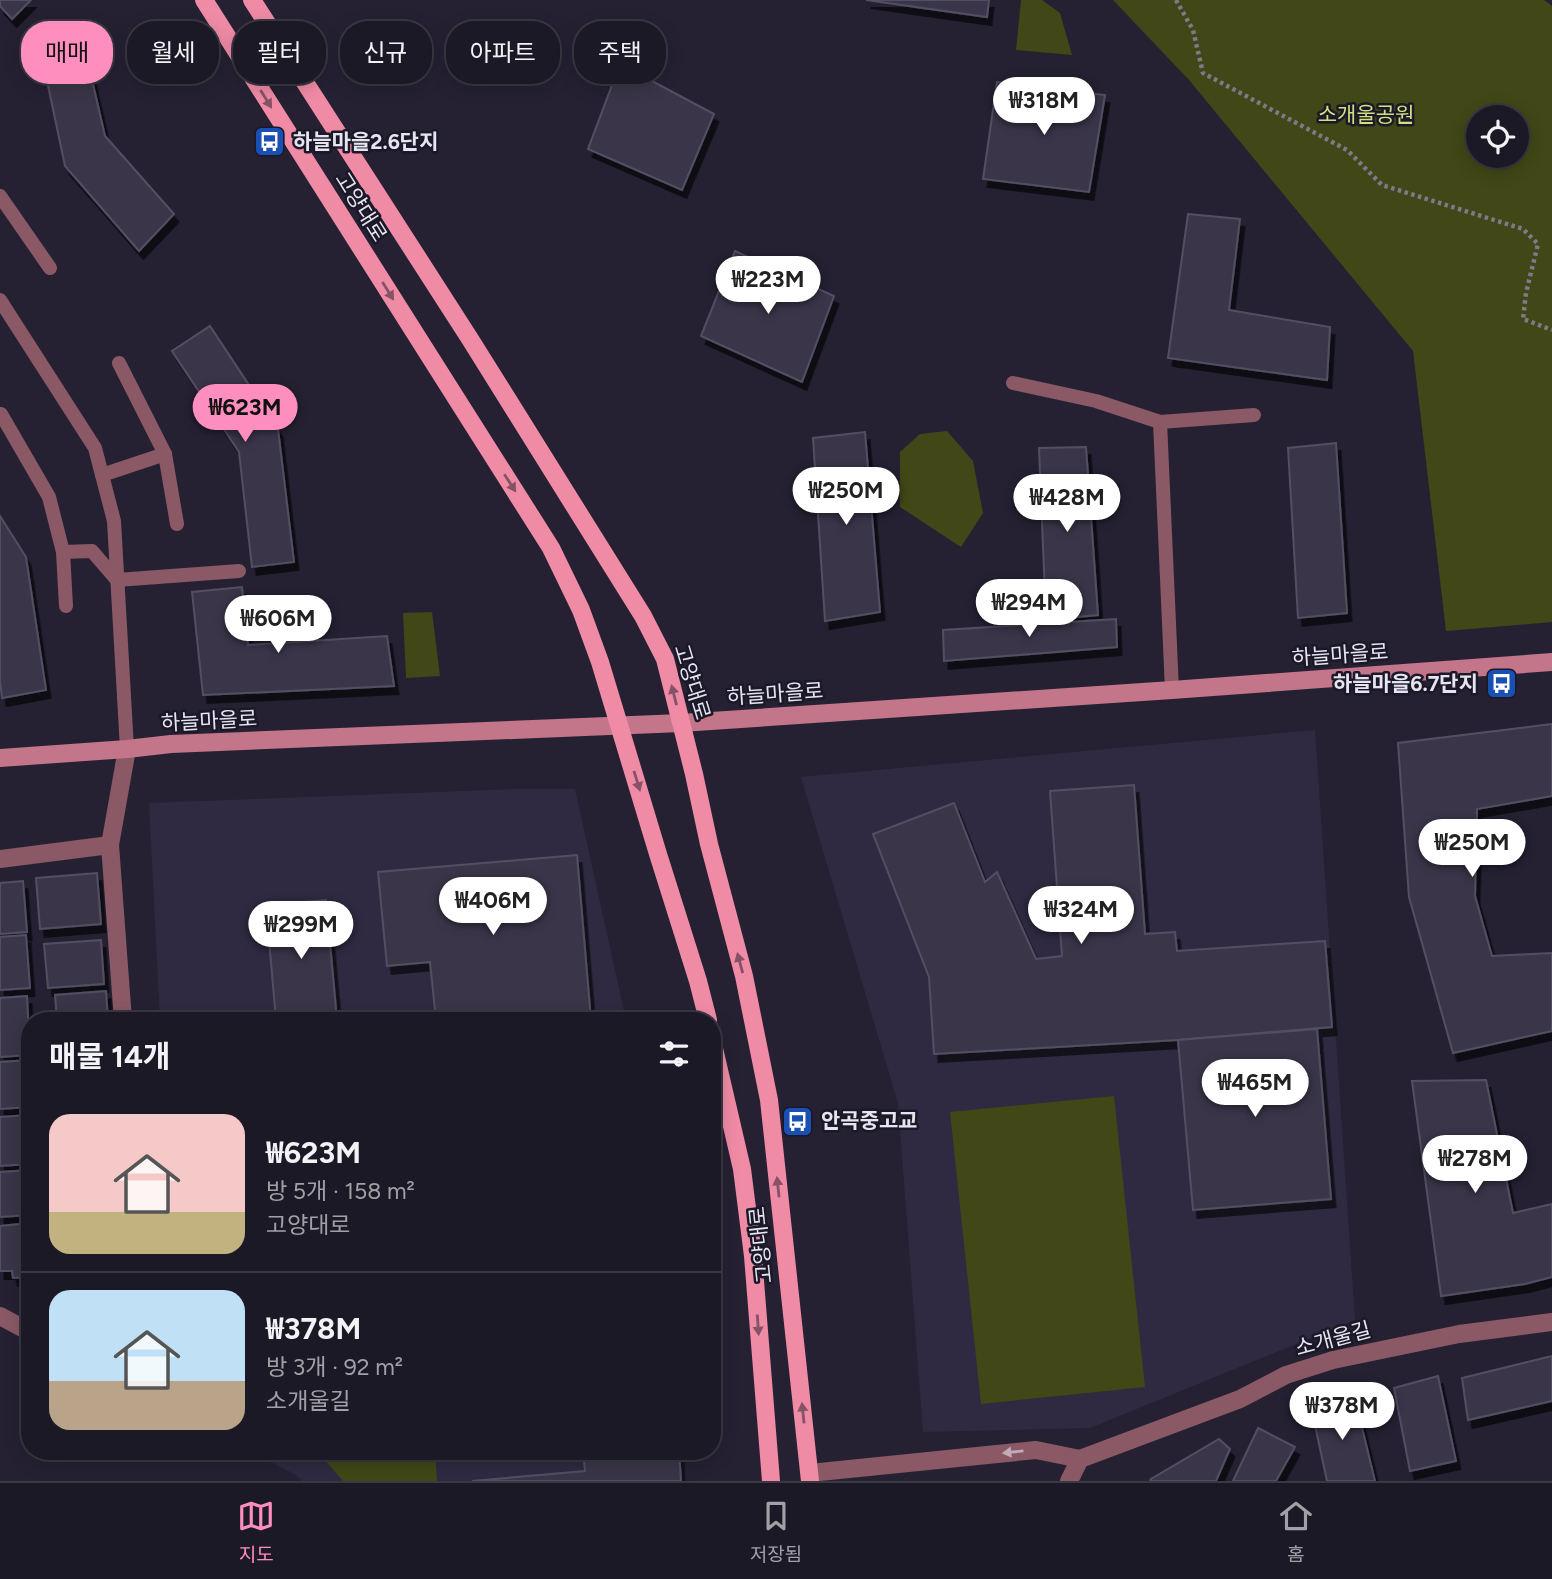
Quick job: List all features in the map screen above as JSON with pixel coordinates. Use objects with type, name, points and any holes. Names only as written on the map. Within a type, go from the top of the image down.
[{"type":"main road","name":"고양대로","points":[[204,0],[551,548],[581,610],[600,662],[706,1012]]},
{"type":"main road","name":"고양대로","points":[[252,0],[643,615],[665,659],[744,976],[769,1100],[810,1477]]},
{"type":"main road","name":"하늘마을로","points":[[0,758],[171,744],[681,723],[1172,691],[1552,662]]},
{"type":"main road","name":"고양대로","points":[[721,1079],[742,1169],[753,1256],[771,1481]]},
{"type":"street","points":[[122,1012],[110,845],[127,749]]},
{"type":"street","points":[[0,859],[110,845]]},
{"type":"street","points":[[0,1317],[21,1328]]},
{"type":"street","name":"소개울길","points":[[1080,1460],[1240,1399],[1286,1375],[1333,1360],[1459,1334],[1552,1322]]},
{"type":"street","points":[[810,1477],[1036,1450],[1080,1460],[1069,1481]]},
{"type":"lane","points":[[0,196],[50,268]]},
{"type":"lane","points":[[0,300],[95,448],[114,521],[127,749]]},
{"type":"lane","points":[[119,363],[165,454],[177,524]]},
{"type":"lane","points":[[1013,383],[1096,401],[1160,422],[1254,415]]},
{"type":"lane","points":[[1,414],[49,497],[63,552],[66,606]]},
{"type":"lane","points":[[1160,422],[1172,691]]},
{"type":"lane","points":[[102,475],[165,454]]},
{"type":"lane","points":[[63,552],[92,551],[117,580]]},
{"type":"lane","points":[[117,580],[239,571]]},
{"type":"path","points":[[1176,0],[1193,30],[1203,73],[1347,150],[1382,185],[1522,229],[1538,244],[1526,293],[1523,319],[1552,330]]},
{"type":"shaded area","points":[[1315,730],[1355,1320],[1090,1428],[923,1432],[898,1103],[801,777]]},
{"type":"shaded area","points":[[575,789],[624,1012],[160,1012],[149,803]]},
{"type":"shaded area","points":[[267,1460],[684,1460],[687,1481],[302,1481]]},
{"type":"green space","points":[[1021,0],[1042,0],[1060,13],[1072,55],[1016,50]]},
{"type":"green space","name":"소개울공원","points":[[1113,0],[1544,0],[1552,6],[1552,622],[1446,631],[1413,351],[1189,80]]},
{"type":"green space","points":[[947,431],[973,461],[983,513],[961,547],[900,507],[900,452],[920,434]]},
{"type":"green space","points":[[432,612],[440,676],[406,678],[403,613]]},
{"type":"green space","points":[[1114,1096],[1145,1387],[981,1404],[950,1112]]},
{"type":"green space","points":[[325,1460],[436,1460],[437,1481],[343,1481]]},
{"type":"building","points":[[0,0],[31,0],[12,19],[0,6]]},
{"type":"building","points":[[866,0],[989,0],[987,17]]},
{"type":"building","points":[[997,82],[1105,95],[1089,192],[983,179]]},
{"type":"building","points":[[48,84],[93,84],[105,136],[174,214],[139,251],[65,166]]},
{"type":"building","points":[[612,84],[658,84],[714,114],[682,190],[588,149]]},
{"type":"building","points":[[1188,214],[1240,219],[1229,310],[1330,327],[1327,380],[1168,358]]},
{"type":"building","points":[[735,251],[834,296],[802,382],[701,336]]},
{"type":"building","points":[[210,326],[278,429],[294,562],[252,567],[239,452],[172,351]]},
{"type":"building","points":[[865,432],[880,612],[825,621],[813,438]]},
{"type":"building","points":[[1336,443],[1347,613],[1298,618],[1288,448]]},
{"type":"building","points":[[1086,447],[1098,615],[1046,620],[1039,448]]},
{"type":"building","points":[[0,516],[26,557],[46,690],[2,698],[0,681]]},
{"type":"building","points":[[242,587],[248,645],[387,636],[394,686],[203,695],[192,592]]},
{"type":"building","points":[[1116,619],[1117,647],[944,661],[943,630]]},
{"type":"building","points":[[1552,724],[1552,796],[1477,809],[1475,896],[1492,956],[1552,953],[1552,1031],[1453,1053],[1409,897],[1398,743]]},
{"type":"building","points":[[1134,785],[1145,934],[1175,932],[1177,951],[1325,941],[1332,1027],[1178,1040],[934,1054],[929,977],[873,834],[954,803],[985,882],[997,872],[1036,959],[1062,956],[1050,791]]},
{"type":"building","points":[[577,855],[590,1012],[435,1012],[430,962],[387,966],[378,872]]},
{"type":"building","points":[[97,873],[101,924],[40,929],[36,878]]},
{"type":"building","points":[[23,881],[27,932],[0,934],[0,883]]},
{"type":"building","points":[[326,900],[336,1012],[275,1012],[266,905]]},
{"type":"building","points":[[26,935],[30,988],[0,990],[0,937]]},
{"type":"building","points":[[101,940],[104,984],[48,988],[44,944]]},
{"type":"building","points":[[106,991],[107,1012],[56,1012],[55,995]]},
{"type":"building","points":[[27,996],[28,1012],[21,1012],[21,1056],[0,1057],[0,998]]},
{"type":"building","points":[[1317,1029],[1331,1199],[1193,1210],[1178,1040]]},
{"type":"building","points":[[21,1061],[21,1108],[0,1109],[0,1062]]},
{"type":"building","points":[[1486,1080],[1513,1213],[1552,1204],[1552,1277],[1525,1284],[1441,1296],[1412,1081]]},
{"type":"building","points":[[21,1116],[21,1165],[0,1166],[0,1117]]},
{"type":"building","points":[[21,1171],[21,1216],[0,1217],[0,1172]]},
{"type":"building","points":[[21,1224],[21,1278],[13,1278],[12,1271],[0,1271],[0,1226]]},
{"type":"building","points":[[1552,1356],[1552,1401],[1468,1420],[1462,1378]]},
{"type":"building","points":[[1438,1376],[1456,1461],[1410,1471],[1394,1388]]},
{"type":"building","points":[[1355,1399],[1375,1481],[1327,1481],[1311,1407]]},
{"type":"building","points":[[1258,1428],[1295,1447],[1276,1481],[1233,1481]]},
{"type":"building","points":[[1219,1439],[1230,1449],[1216,1481],[1150,1481],[1151,1479]]},
{"type":"building","points":[[584,1460],[680,1460],[681,1481],[472,1481],[585,1471]]},
{"type":"place","name":"하늘마을2.6단지","points":[[270,142]]},
{"type":"place","name":"하늘마을6.7단지","points":[[1501,684]]},
{"type":"place","name":"안곡중고교","points":[[798,1121]]}]
